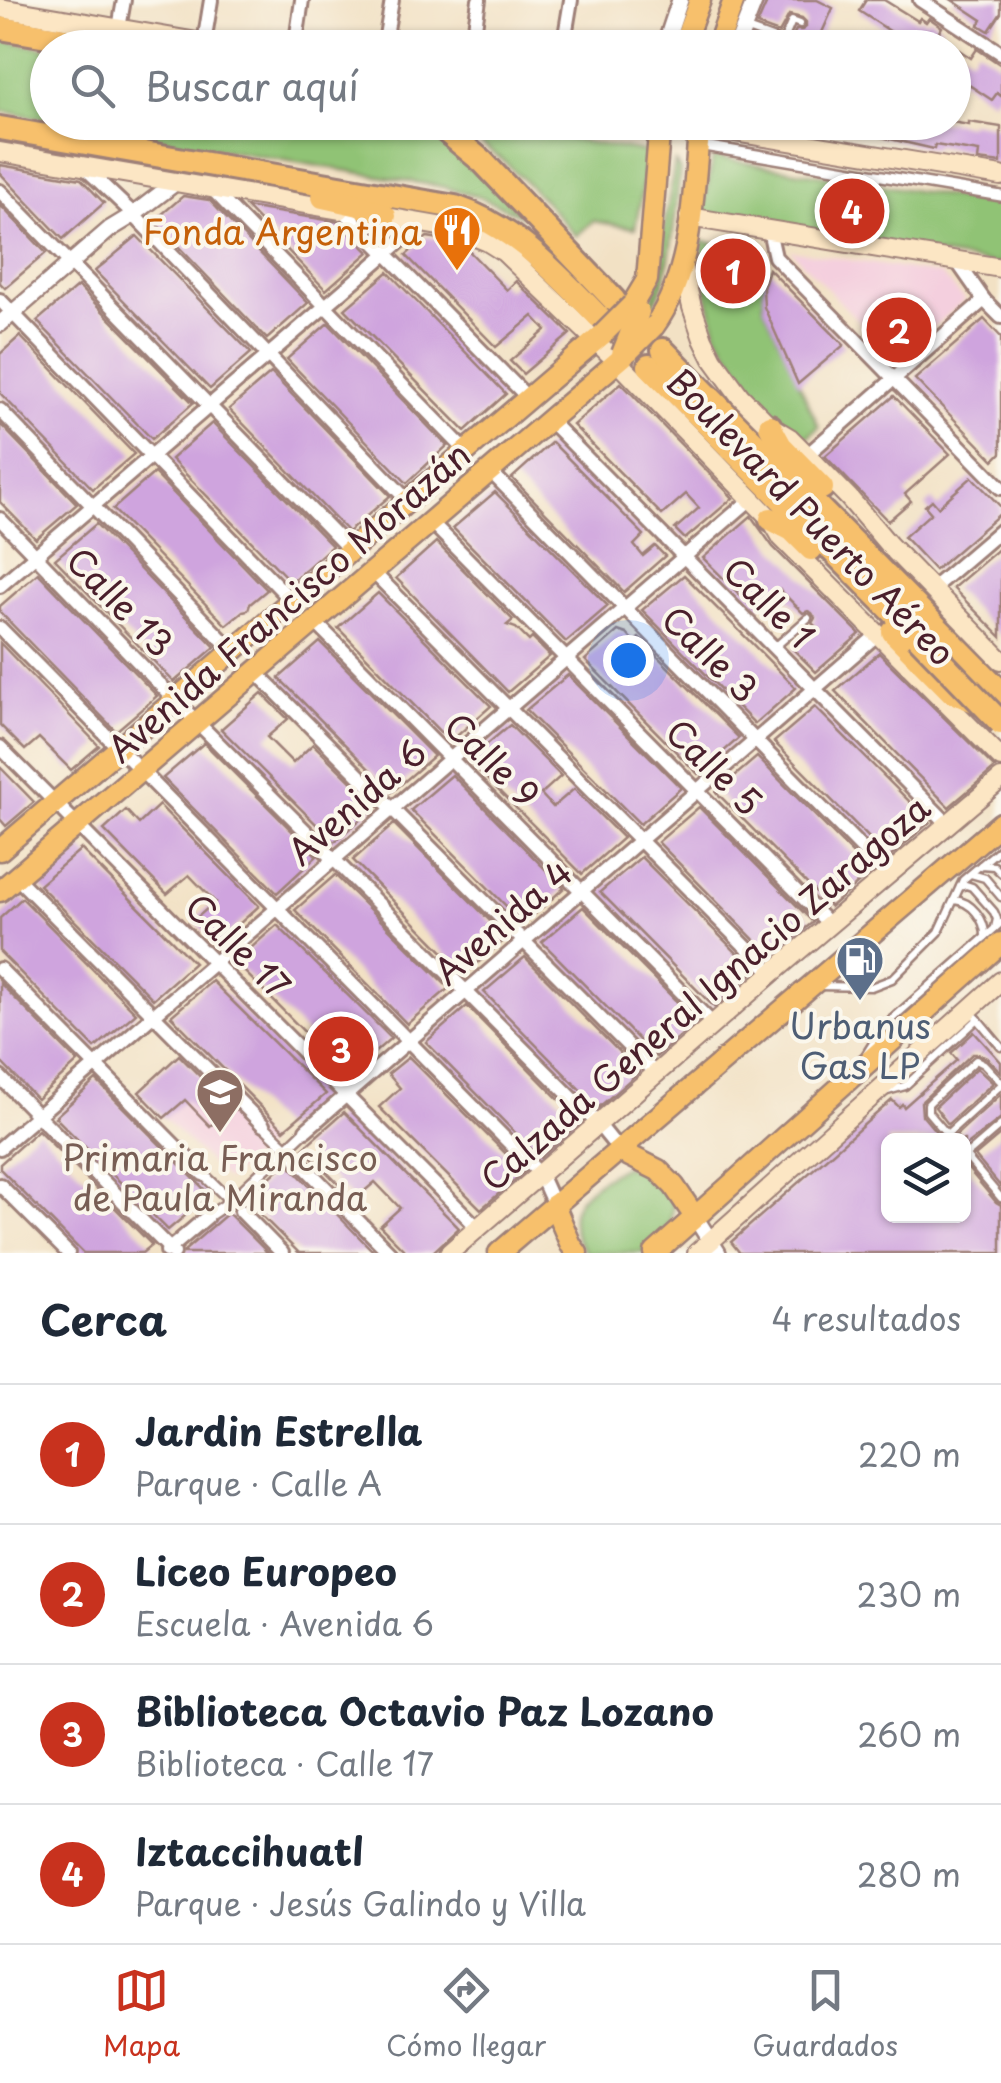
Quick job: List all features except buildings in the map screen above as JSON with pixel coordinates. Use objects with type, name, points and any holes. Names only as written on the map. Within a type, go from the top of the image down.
[{"type":"highway","points":[[0,28],[30,31]]},
{"type":"highway","points":[[0,128],[30,133]]},
{"type":"highway","points":[[71,140],[438,202],[480,216],[510,233],[620,319]]},
{"type":"highway","points":[[457,140],[484,162],[620,319]]},
{"type":"highway","points":[[280,175],[318,196],[360,205],[385,216]]},
{"type":"highway","points":[[924,629],[872,560],[656,358],[924,629],[995,708]]},
{"type":"highway","points":[[770,426],[781,446],[859,532],[872,560]]},
{"type":"highway","points":[[771,519],[792,530],[952,692],[995,708]]},
{"type":"main road","points":[[689,30],[700,0]]},
{"type":"main road","points":[[723,30],[734,0]]},
{"type":"main road","points":[[0,8],[87,30]]},
{"type":"main road","points":[[621,357],[620,319],[647,280],[659,140]]},
{"type":"main road","points":[[620,319],[670,302],[682,266],[699,140]]},
{"type":"main road","points":[[770,140],[1001,176]]},
{"type":"main road","name":"Boulevard Puerto Aéreo","points":[[0,152],[424,222],[473,235],[620,319],[621,357],[771,519],[782,538],[834,596],[999,752]]},
{"type":"main road","points":[[689,217],[1001,268]]},
{"type":"main road","name":"Boulevard Puerto Aéreo","points":[[682,266],[703,340],[740,396],[807,455],[1001,660]]},
{"type":"main road","name":"Avenida Francisco Morazán","points":[[0,850],[620,319]]},
{"type":"main road","name":"Avenida Francisco Morazán","points":[[0,891],[621,357]]},
{"type":"main road","name":"Calzada General Ignacio Zaragoza","points":[[449,1253],[1001,779]]},
{"type":"main road","name":"Calzada General Ignacio Zaragoza","points":[[499,1253],[1001,823]]},
{"type":"main road","points":[[655,1253],[856,1074],[995,933]]},
{"type":"main road","points":[[709,1249],[878,1092],[974,1014],[1001,981]]},
{"type":"main road","points":[[620,1151],[658,1170],[695,1217]]},
{"type":"main road","points":[[554,1205],[577,1253]]},
{"type":"street","points":[[119,30],[124,0]]},
{"type":"street","points":[[206,30],[212,0]]},
{"type":"street","points":[[298,30],[302,0]]},
{"type":"street","points":[[387,30],[392,0]]},
{"type":"street","points":[[475,30],[479,0]]},
{"type":"street","points":[[566,30],[571,0]]},
{"type":"street","points":[[670,30],[680,0]]},
{"type":"street","points":[[742,30],[755,0]]},
{"type":"street","points":[[920,0],[970,30]]},
{"type":"street","points":[[971,30],[999,47]]},
{"type":"street","points":[[749,140],[1001,196]]},
{"type":"street","points":[[83,166],[408,502]]},
{"type":"street","points":[[6,318],[169,181]]},
{"type":"street","points":[[212,188],[466,451]]},
{"type":"street","points":[[0,191],[350,550]]},
{"type":"street","points":[[344,211],[528,398]]},
{"type":"street","points":[[0,586],[424,222]]},
{"type":"street","points":[[769,230],[775,256],[1001,488]]},
{"type":"street","points":[[956,260],[1001,317]]},
{"type":"street","points":[[0,300],[6,318],[152,456],[292,601]]},
{"type":"street","points":[[807,455],[984,300]]},
{"type":"street","points":[[0,410],[233,651]]},
{"type":"street","name":"Calle 1","points":[[549,420],[949,825]]},
{"type":"street","name":"Calle 3","points":[[490,471],[890,876]]},
{"type":"street","name":"Avenida 6","points":[[0,1148],[752,499]]},
{"type":"street","name":"Calle 13","points":[[0,519],[620,1151]]},
{"type":"street","name":"Calle 5","points":[[430,522],[830,925]]},
{"type":"street","points":[[932,589],[1001,530]]},
{"type":"street","points":[[372,571],[772,973]]},
{"type":"street","name":"Calle 9","points":[[314,621],[714,1025]]},
{"type":"street","points":[[0,628],[540,1174],[554,1205]]},
{"type":"street","name":"Avenida 4","points":[[170,1252],[207,1217],[236,1206],[292,1154],[306,1130],[878,634]]},
{"type":"street","points":[[255,672],[657,1074]]},
{"type":"street","name":"Calle 17","points":[[0,747],[478,1228]]},
{"type":"street","points":[[16,876],[390,1253]]},
{"type":"street","points":[[0,969],[282,1253]]},
{"type":"street","points":[[0,1077],[170,1252]]},
{"type":"street","points":[[0,1185],[68,1253]]},
{"type":"street","points":[[695,1217],[709,1249]]},
{"type":"lane","points":[[788,30],[792,21],[800,24]]},
{"type":"lane","points":[[743,27],[751,30]]},
{"type":"lane","points":[[774,648],[808,618]]},
{"type":"lane","points":[[812,986],[886,983],[932,940],[959,888],[998,852]]},
{"type":"lane","points":[[981,865],[994,866],[1001,872]]},
{"type":"lane","points":[[970,874],[984,878],[1001,897]]},
{"type":"lane","points":[[959,888],[972,887],[994,912],[995,933]]},
{"type":"lane","points":[[954,900],[966,902],[995,933]]},
{"type":"lane","points":[[974,1014],[1001,1047]]},
{"type":"lane","points":[[946,1133],[928,1112],[928,1104],[976,1060],[1001,1083],[953,1133]]},
{"type":"lane","points":[[971,1149],[1001,1125]]},
{"type":"lane","points":[[971,1163],[1001,1198]]},
{"type":"lane","points":[[993,1189],[1001,1182]]},
{"type":"shaded area","points":[[790,250],[941,275],[965,300],[896,360]]},
{"type":"shaded area","name":"Primaria Francisco de Paula Miranda","points":[[185,1100],[211,1126],[231,1108],[268,1144],[227,1180],[164,1118]]},
{"type":"green space","points":[[0,40],[30,45],[30,116],[0,111]]},
{"type":"green space","points":[[165,140],[439,140],[524,217],[482,198],[443,187]]},
{"type":"green space","points":[[476,140],[576,140],[646,152],[635,228],[593,221],[576,236],[505,162]]},
{"type":"green space","points":[[713,157],[1001,205],[1001,265],[702,216]]},
{"type":"green space","points":[[675,162],[680,170],[671,243],[663,282],[651,308]]},
{"type":"green space","points":[[701,241],[743,249],[769,269],[763,288],[764,307],[819,427],[802,441],[761,400],[717,334],[707,294]]},
{"type":"green space","points":[[624,1166],[647,1170],[673,1197],[670,1223],[642,1253],[587,1253],[574,1228],[575,1207],[593,1186]]},
{"type":"place","name":"Iztaccihuatl","points":[[852,211]]},
{"type":"place","name":"Jardin Estrella","points":[[733,271]]},
{"type":"place","name":"Fonda Argentina","points":[[457,272]]},
{"type":"place","name":"Liceo Europeo","points":[[899,330]]},
{"type":"place","name":"Urbanus Gas LP","points":[[860,1002]]},
{"type":"place","name":"Biblioteca Octavio Paz Lozano","points":[[341,1049]]},
{"type":"place","name":"Primaria Francisco de Paula Miranda","points":[[220,1134]]}]
